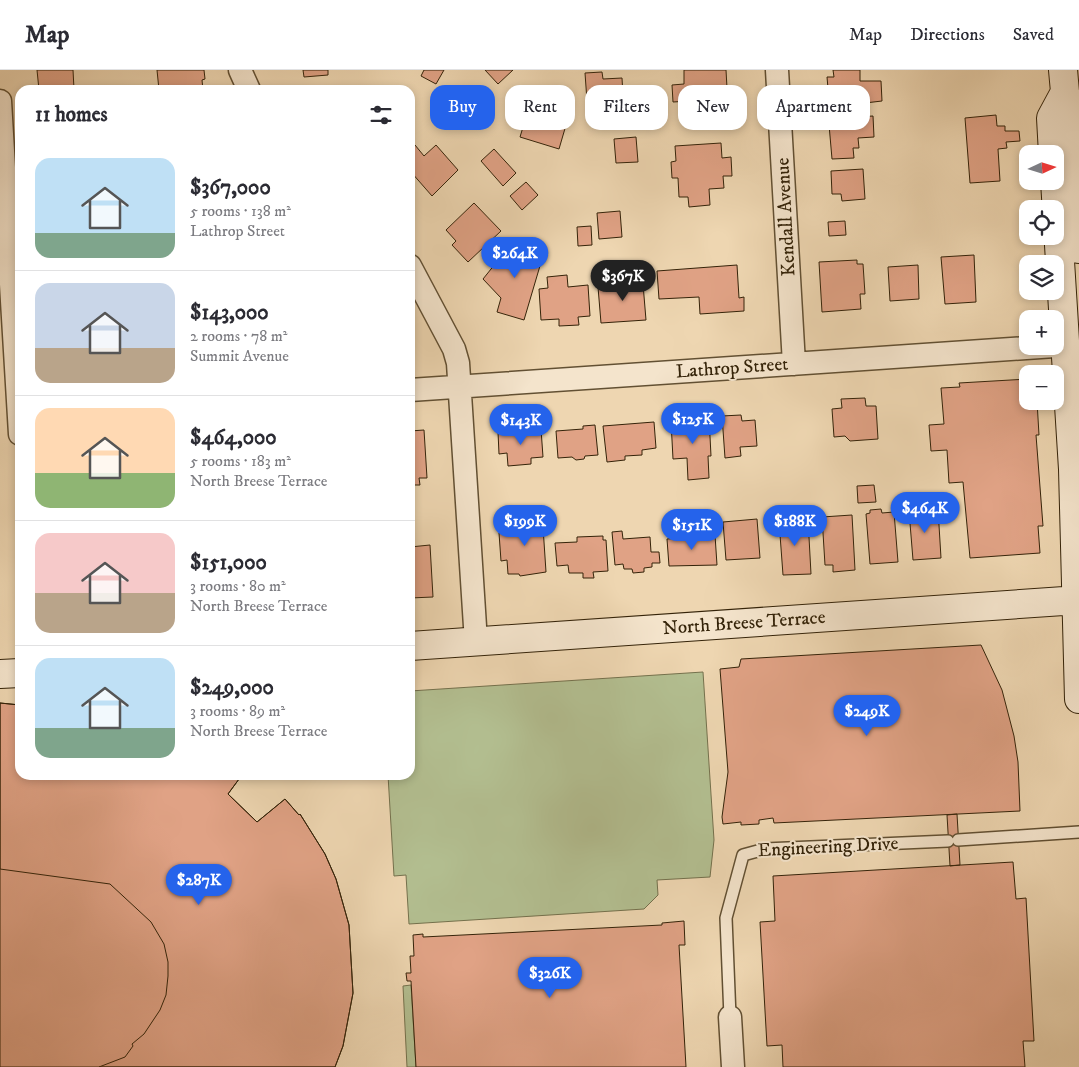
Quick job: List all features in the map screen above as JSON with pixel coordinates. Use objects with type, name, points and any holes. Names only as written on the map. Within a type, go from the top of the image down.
[{"type":"street","points":[[240,70],[247,85]]},
{"type":"street","name":"Kendall Avenue","points":[[777,70],[794,364]]},
{"type":"street","points":[[1052,145],[1051,118],[1064,81]]},
{"type":"street","points":[[1064,81],[1072,116],[1079,249]]},
{"type":"street","points":[[0,101],[15,422]]},
{"type":"street","points":[[1055,190],[1062,310]]},
{"type":"street","points":[[415,275],[454,349],[458,363],[458,387],[476,642]]},
{"type":"street","points":[[1064,346],[1076,468],[1079,700]]},
{"type":"street","name":"Lathrop Street","points":[[415,390],[1019,349]]},
{"type":"street","name":"North Breese Terrace","points":[[415,646],[1077,600]]},
{"type":"street","points":[[0,674],[15,673]]},
{"type":"street","name":"Engineering Drive","points":[[730,1017],[733,1067]]},
{"type":"lane","name":"Engineering Drive","points":[[730,1017],[726,918],[743,855],[765,849],[1079,832]]},
{"type":"green space","points":[[703,672],[714,840],[710,877],[657,880],[658,895],[644,909],[409,924],[406,875],[394,876],[388,780],[415,780],[415,691]]},
{"type":"green space","points":[[411,985],[416,1067],[407,1067],[403,986]]},
{"type":"building","points":[[37,70],[73,70],[74,85],[38,85]]},
{"type":"building","points":[[157,70],[204,70],[205,79],[202,80],[202,85],[158,85]]},
{"type":"building","points":[[303,70],[328,70],[328,75],[304,77]]},
{"type":"building","points":[[424,70],[444,70],[436,84],[421,76]]},
{"type":"building","points":[[485,70],[513,70],[498,84]]},
{"type":"building","points":[[684,70],[726,70],[727,85],[678,85],[678,102],[673,102],[672,85],[684,84]]},
{"type":"building","points":[[833,70],[860,70],[860,81],[881,81],[882,101],[870,102],[870,85],[828,85],[827,77],[834,77]]},
{"type":"building","points":[[602,72],[603,79],[622,78],[622,85],[586,85],[585,73]]},
{"type":"building","points":[[996,115],[997,126],[1005,126],[1005,131],[1019,131],[1020,141],[1006,142],[1007,148],[998,149],[1000,181],[970,183],[965,118]]},
{"type":"building","points":[[870,116],[873,116],[874,137],[858,138],[859,148],[853,148],[854,158],[832,159],[829,130],[870,130]]},
{"type":"building","points":[[522,130],[565,130],[559,149],[520,137]]},
{"type":"building","points":[[636,137],[638,162],[616,163],[614,139]]},
{"type":"building","points":[[721,143],[722,158],[731,157],[732,176],[723,176],[724,188],[709,189],[710,205],[689,207],[688,197],[679,197],[678,178],[672,178],[671,162],[676,161],[675,146]]},
{"type":"building","points":[[415,145],[424,156],[436,145],[458,170],[432,196],[415,177]]},
{"type":"building","points":[[494,149],[516,173],[503,186],[481,161]]},
{"type":"building","points":[[863,169],[865,199],[842,201],[841,194],[832,194],[831,171]]},
{"type":"building","points":[[526,182],[538,195],[522,210],[510,196]]},
{"type":"building","points":[[474,203],[501,231],[468,262],[452,245],[456,241],[446,230]]},
{"type":"building","points":[[620,211],[622,237],[599,239],[597,213]]},
{"type":"building","points":[[845,221],[846,235],[829,236],[828,222]]},
{"type":"building","points":[[591,226],[592,245],[578,246],[577,227]]},
{"type":"building","points":[[516,238],[534,244],[530,256],[542,259],[524,320],[497,312],[501,298],[483,279]]},
{"type":"building","points":[[974,255],[976,302],[945,304],[941,257]]},
{"type":"building","points":[[857,260],[857,264],[863,264],[865,294],[860,294],[861,309],[822,312],[819,262]]},
{"type":"building","points":[[737,265],[739,298],[744,297],[744,311],[700,314],[699,297],[659,299],[657,271]]},
{"type":"building","points":[[918,265],[919,299],[890,301],[888,267]]},
{"type":"building","points":[[567,275],[568,287],[588,285],[590,316],[578,317],[579,325],[559,326],[559,319],[541,320],[539,289],[548,288],[547,277]]},
{"type":"building","points":[[640,278],[640,284],[643,284],[646,320],[601,323],[598,287],[617,286],[617,279]]},
{"type":"building","points":[[1019,380],[1019,410],[1038,410],[1039,435],[1036,435],[1043,526],[1038,526],[1040,553],[970,558],[963,482],[949,483],[947,450],[931,451],[929,425],[944,424],[941,388],[960,387],[959,383]]},
{"type":"building","points":[[865,398],[866,406],[876,406],[878,439],[850,441],[845,436],[834,437],[832,409],[842,408],[841,399]]},
{"type":"building","points":[[741,415],[742,421],[755,420],[757,446],[740,447],[741,456],[725,458],[722,416]]},
{"type":"building","points":[[709,417],[711,456],[708,456],[709,478],[688,480],[687,458],[673,459],[671,421]]},
{"type":"building","points":[[654,422],[656,448],[642,450],[642,455],[625,456],[625,460],[607,462],[603,426]]},
{"type":"building","points":[[595,425],[598,455],[585,456],[584,459],[576,460],[572,457],[558,458],[556,431],[583,429],[583,426]]},
{"type":"building","points":[[541,429],[543,457],[531,458],[531,464],[508,466],[507,453],[499,454],[498,432]]},
{"type":"building","points":[[424,430],[427,478],[419,478],[420,485],[415,485],[415,431]]},
{"type":"building","points":[[874,485],[876,502],[858,503],[857,486]]},
{"type":"building","points":[[881,509],[882,513],[894,512],[898,562],[870,564],[866,514],[870,513],[870,510]]},
{"type":"building","points":[[938,509],[941,558],[913,560],[909,511]]},
{"type":"building","points":[[542,512],[546,572],[520,576],[519,574],[508,574],[507,560],[501,561],[499,533],[527,531],[526,525],[521,525],[520,513]]},
{"type":"building","points":[[852,515],[855,570],[833,572],[833,565],[825,565],[822,517]]},
{"type":"building","points":[[757,519],[760,558],[726,560],[723,522]]},
{"type":"building","points":[[808,519],[811,574],[783,575],[779,521]]},
{"type":"building","points":[[622,531],[623,539],[650,537],[651,552],[659,552],[660,563],[652,563],[652,567],[644,568],[644,572],[633,573],[632,569],[624,569],[623,564],[615,565],[612,532]]},
{"type":"building","points":[[715,535],[717,565],[669,566],[667,539]]},
{"type":"building","points":[[603,536],[603,540],[606,540],[608,571],[593,572],[594,578],[583,578],[583,573],[569,573],[568,565],[557,566],[555,543],[577,542],[577,537]]},
{"type":"building","points":[[430,545],[433,597],[415,598],[415,546]]},
{"type":"building","points":[[981,645],[1002,690],[1014,736],[1018,762],[1020,811],[774,823],[773,818],[759,820],[759,824],[741,825],[741,822],[723,824],[722,817],[728,772],[720,669],[739,667],[741,659]]},
{"type":"building","points":[[0,703],[15,704],[15,780],[238,780],[228,794],[257,822],[285,799],[300,814],[325,854],[336,879],[349,925],[353,993],[343,1046],[335,1067],[99,1067],[125,1057],[133,1046],[132,1044],[144,1034],[160,1010],[166,995],[168,976],[168,962],[164,944],[151,922],[110,884],[0,869]]},
{"type":"building","points":[[0,703],[15,704],[15,780],[238,780],[228,794],[257,822],[285,799],[300,814],[325,854],[336,879],[349,925],[353,993],[343,1046],[335,1067],[0,1067]]},
{"type":"building","points":[[957,814],[960,865],[950,866],[947,815]]},
{"type":"building","points":[[1013,862],[1016,899],[1026,898],[1034,1041],[1023,1041],[1025,1067],[783,1067],[782,1045],[767,1046],[760,922],[775,921],[773,876]]},
{"type":"building","points":[[684,921],[685,945],[679,945],[686,1067],[416,1067],[411,981],[407,981],[406,973],[411,973],[410,956],[414,956],[413,935],[423,934],[423,937],[662,925],[662,923]]}]
